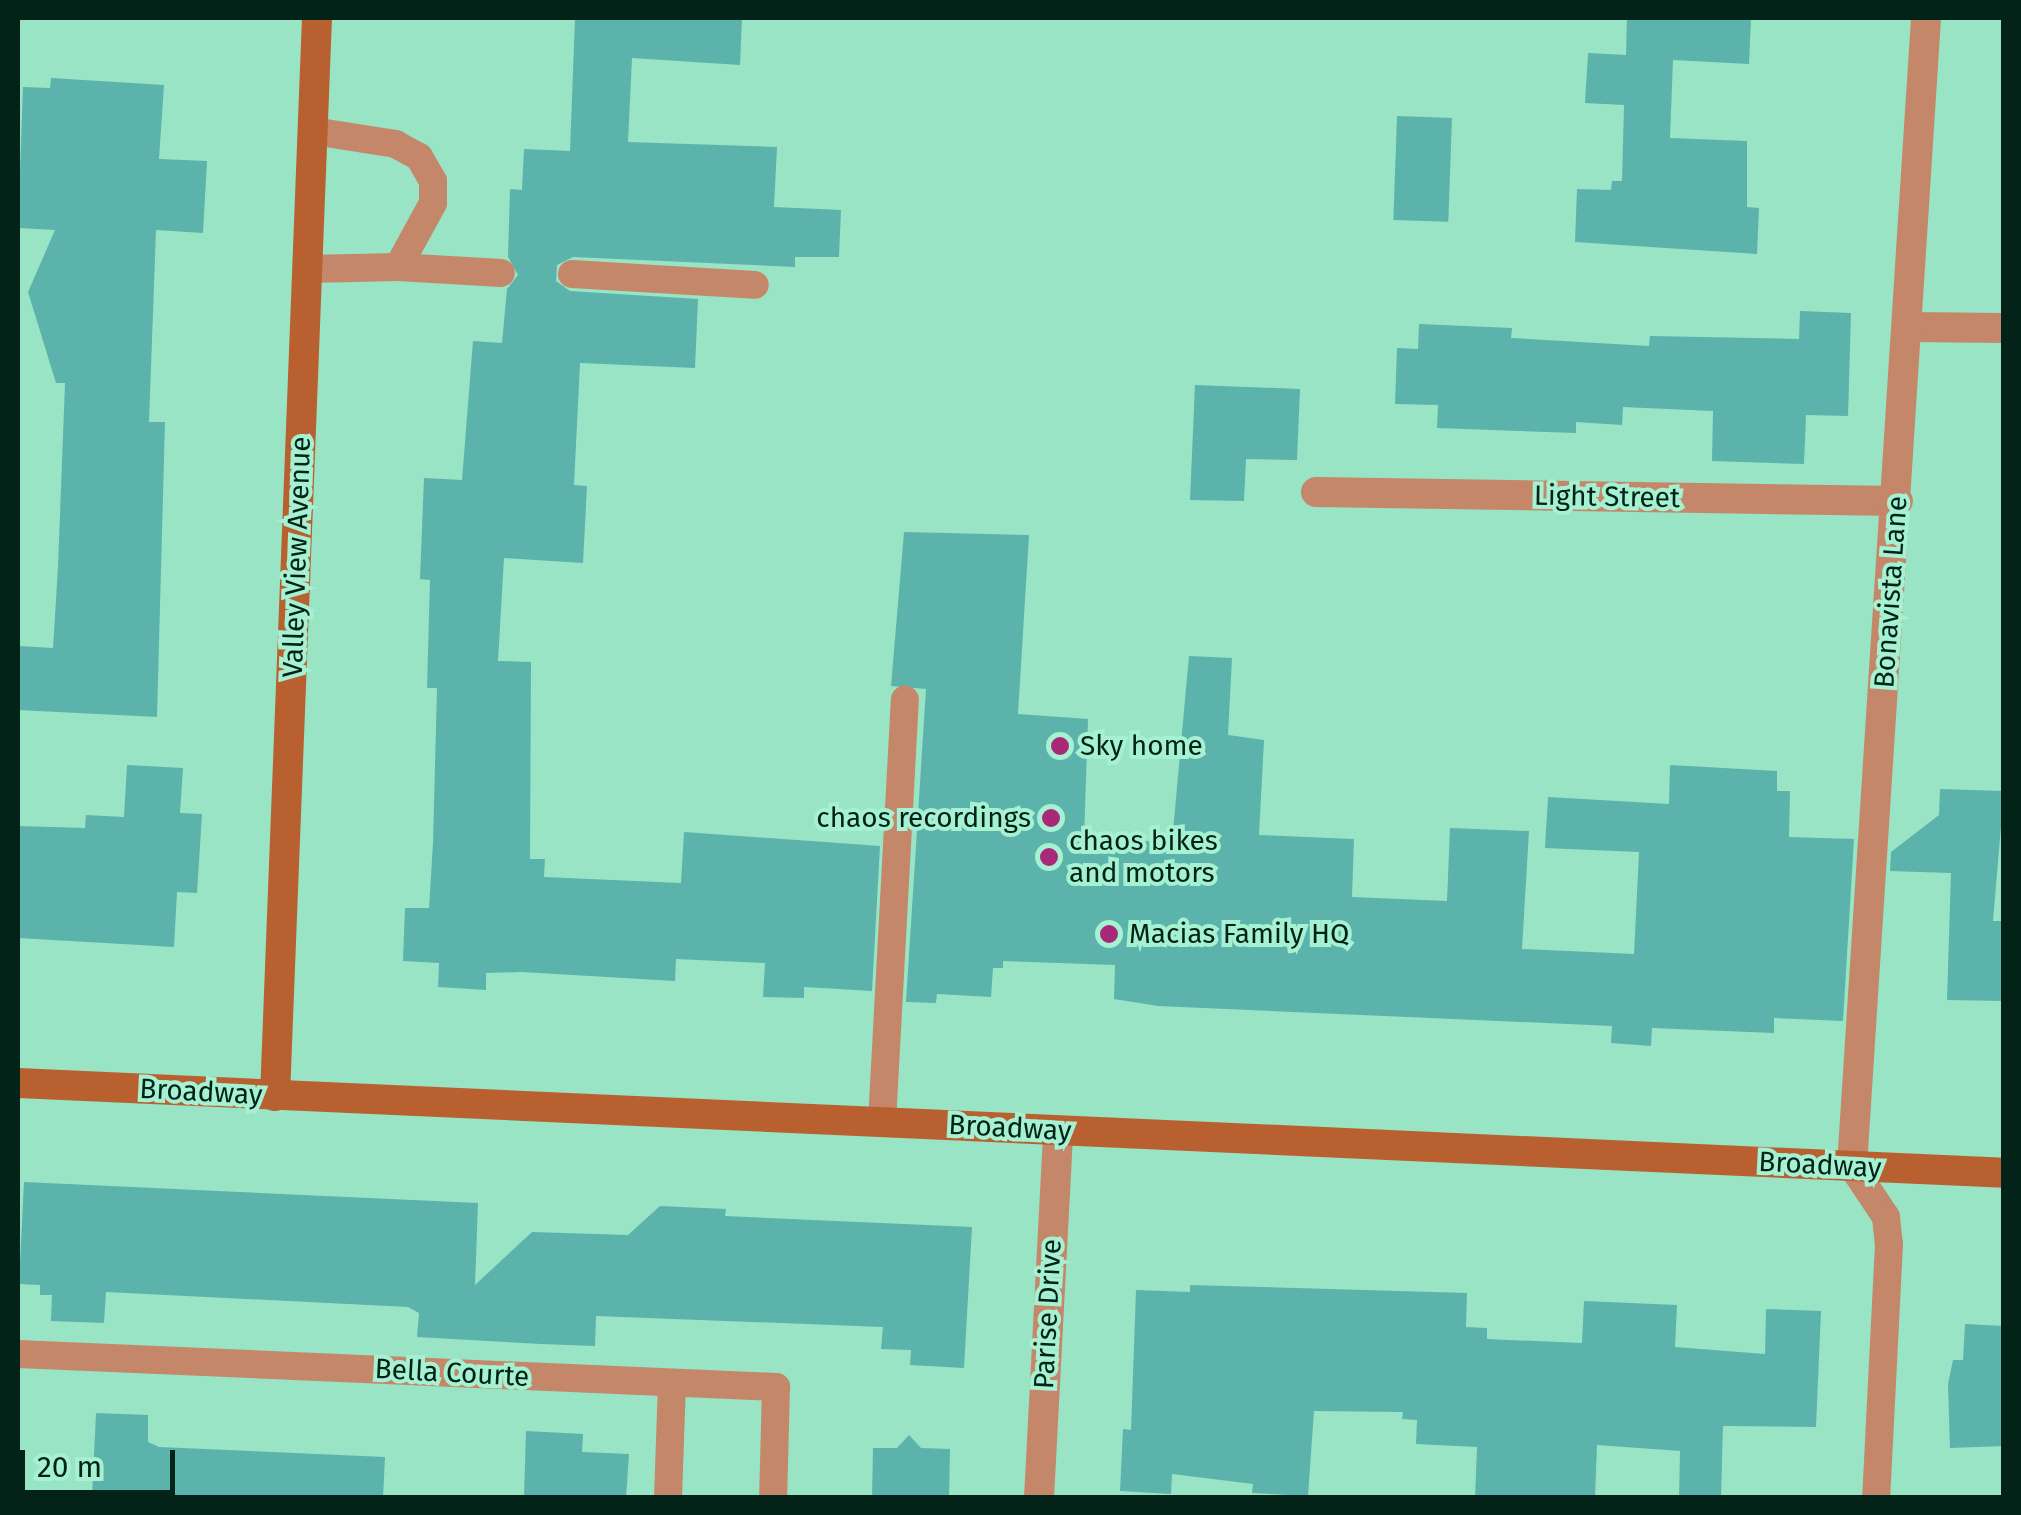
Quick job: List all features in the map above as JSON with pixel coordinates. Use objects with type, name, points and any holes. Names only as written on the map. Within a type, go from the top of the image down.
[{"type":"street","name":"Bonavista Lane","points":[[1852,1166],[1898,501],[1926,18]]},
{"type":"street","name":"Valley View Avenue","points":[[275,1096],[313,131],[313,21]]},
{"type":"street","points":[[1908,327],[2004,328]]},
{"type":"street","name":"Light Street","points":[[1316,492],[1898,501]]},
{"type":"street","name":"Broadway","points":[[18,1083],[2004,1173]]},
{"type":"street","name":"Parise Drive","points":[[1039,1498],[1058,1130]]},
{"type":"lane","points":[[313,131],[396,144],[419,157],[432,181],[433,203],[398,267]]},
{"type":"lane","points":[[308,269],[398,267],[501,272]]},
{"type":"lane","points":[[572,274],[755,285]]},
{"type":"lane","points":[[882,1122],[905,700]]},
{"type":"lane","points":[[1852,1166],[1886,1216],[1890,1244],[1876,1498]]},
{"type":"lane","name":"Bella Courte","points":[[18,1354],[776,1388],[773,1498]]},
{"type":"lane","points":[[668,1498],[672,1383]]},
{"type":"building","points":[[575,18],[742,18],[740,65],[632,58],[628,142],[777,147],[774,207],[841,210],[839,257],[795,257],[795,267],[573,257],[557,265],[556,281],[570,291],[698,299],[695,368],[580,363],[574,485],[587,486],[583,563],[504,558],[498,661],[531,662],[530,859],[545,859],[544,877],[681,883],[684,832],[880,846],[872,991],[804,987],[804,998],[763,997],[765,963],[676,959],[675,981],[522,972],[486,973],[486,990],[438,987],[439,963],[403,961],[405,908],[429,908],[433,843],[437,688],[427,688],[430,580],[420,579],[424,478],[462,480],[473,341],[502,343],[507,289],[518,275],[508,257],[510,189],[522,190],[524,149],[570,151]]},
{"type":"building","points":[[1627,18],[1751,18],[1749,64],[1673,60],[1670,138],[1747,141],[1747,207],[1759,208],[1757,254],[1575,242],[1577,189],[1611,190],[1612,181],[1622,181],[1624,105],[1585,103],[1588,53],[1626,55]]},
{"type":"building","points":[[51,78],[164,85],[159,159],[207,161],[203,233],[156,230],[149,422],[165,422],[157,717],[18,710],[18,646],[53,648],[58,567],[65,383],[56,383],[28,292],[55,230],[18,228],[23,87],[50,88]]},
{"type":"building","points":[[1397,116],[1452,118],[1448,222],[1393,220]]},
{"type":"building","points":[[1800,311],[1851,313],[1848,416],[1806,415],[1804,464],[1712,461],[1713,411],[1623,407],[1622,425],[1576,422],[1576,433],[1437,428],[1438,405],[1395,404],[1397,348],[1418,349],[1419,324],[1512,328],[1511,338],[1649,346],[1650,336],[1799,339]]},
{"type":"building","points":[[1195,385],[1300,389],[1297,460],[1246,459],[1244,501],[1190,500]]},
{"type":"building","points":[[904,532],[1029,535],[1018,714],[1088,719],[1084,839],[1172,842],[1189,656],[1232,658],[1228,735],[1264,740],[1259,835],[1354,839],[1352,897],[1447,901],[1450,828],[1529,831],[1522,949],[1634,954],[1639,852],[1545,848],[1548,797],[1669,804],[1670,765],[1777,771],[1777,791],[1790,791],[1789,837],[1854,839],[1843,1021],[1774,1018],[1774,1033],[1652,1028],[1651,1046],[1611,1043],[1612,1026],[1158,1006],[1114,999],[1115,965],[1003,961],[1003,968],[993,968],[991,997],[937,994],[936,1003],[906,1002],[926,689],[891,686]]},
{"type":"building","points":[[127,765],[183,768],[180,813],[202,814],[197,893],[177,892],[174,947],[18,938],[18,826],[85,828],[86,815],[124,817]]},
{"type":"building","points":[[1940,789],[2004,791],[1993,921],[2004,921],[2004,1001],[1947,1000],[1951,873],[1890,871],[1891,852],[1939,815]]},
{"type":"building","points":[[24,1182],[478,1203],[475,1285],[532,1232],[628,1235],[660,1206],[726,1209],[725,1216],[972,1227],[964,1368],[910,1365],[911,1350],[881,1349],[883,1327],[596,1316],[595,1346],[541,1344],[417,1337],[419,1313],[408,1307],[106,1292],[104,1323],[51,1321],[52,1295],[40,1295],[40,1285],[19,1284]]},
{"type":"building","points":[[1190,1285],[1467,1293],[1466,1327],[1487,1328],[1487,1339],[1582,1343],[1584,1301],[1677,1305],[1675,1347],[1765,1354],[1766,1309],[1821,1311],[1816,1427],[1723,1426],[1721,1498],[1679,1498],[1680,1451],[1597,1445],[1595,1498],[1475,1498],[1477,1447],[1416,1444],[1417,1420],[1402,1419],[1403,1412],[1314,1411],[1308,1496],[1252,1493],[1253,1484],[1172,1474],[1171,1494],[1120,1491],[1123,1429],[1131,1430],[1136,1290],[1190,1292]]},
{"type":"building","points":[[1965,1324],[2004,1326],[2004,1446],[1950,1448],[1948,1384],[1953,1360],[1963,1360]]},
{"type":"building","points":[[96,1413],[148,1415],[148,1442],[159,1447],[385,1457],[383,1498],[92,1498]]},
{"type":"building","points":[[526,1431],[583,1434],[582,1452],[629,1454],[626,1498],[524,1498]]},
{"type":"building","points":[[909,1435],[921,1448],[950,1449],[949,1498],[872,1498],[873,1448],[897,1448]]},
{"type":"place","name":"Sky home","points":[[1060,746]]},
{"type":"place","name":"chaos recordings","points":[[1051,818]]},
{"type":"place","name":"chaos bikes and motors","points":[[1049,857]]},
{"type":"place","name":"Macias Family HQ","points":[[1109,934]]}]
